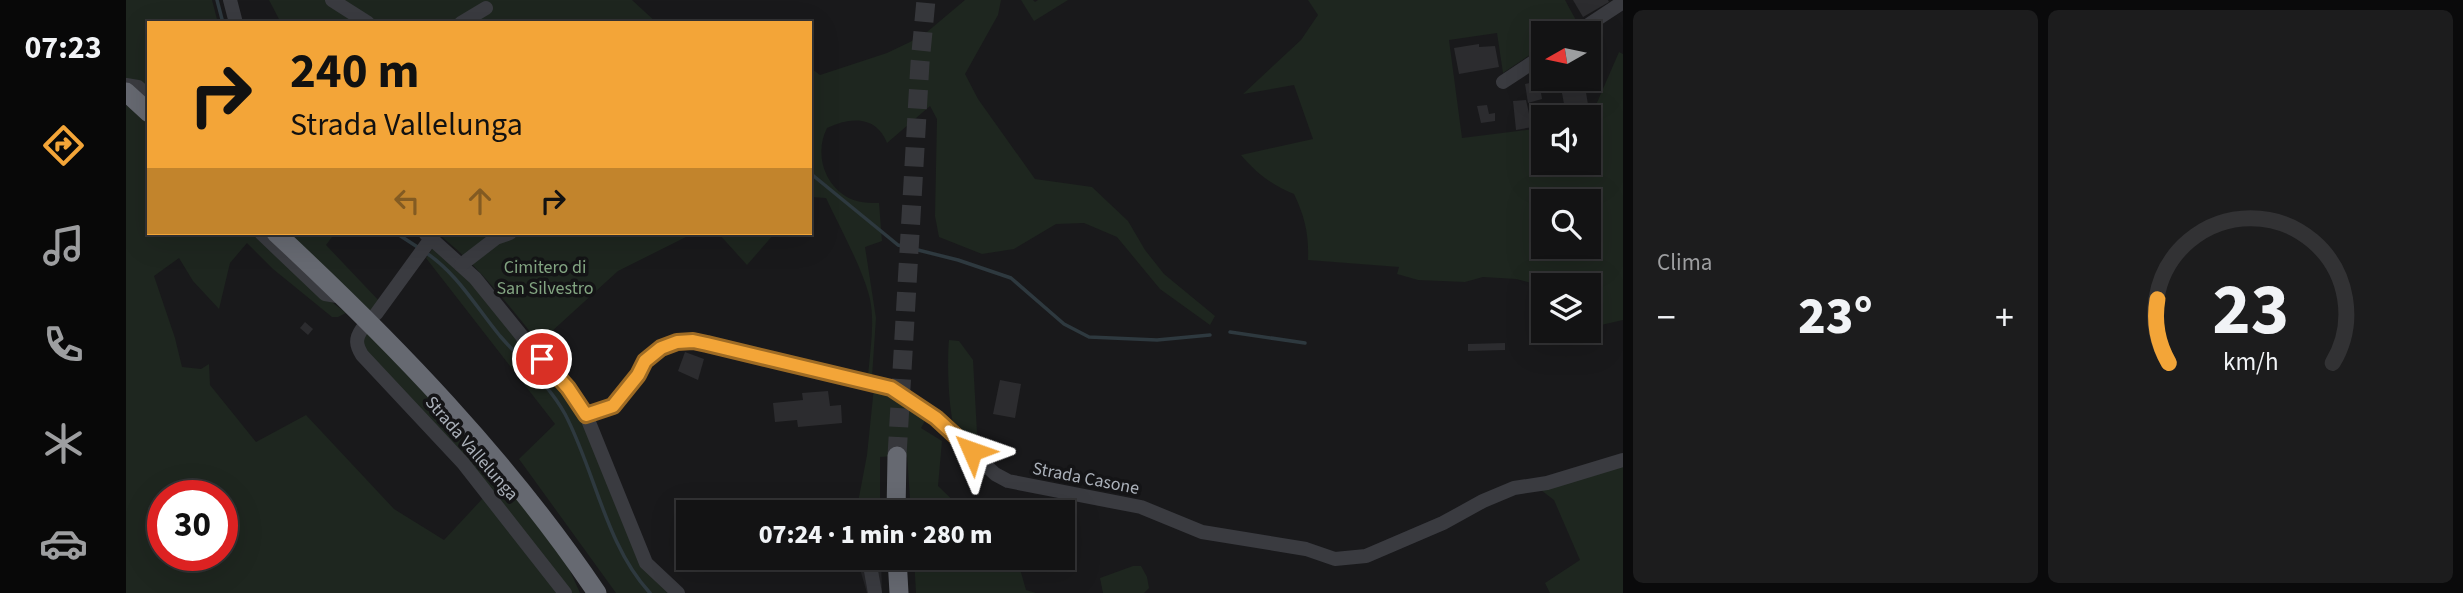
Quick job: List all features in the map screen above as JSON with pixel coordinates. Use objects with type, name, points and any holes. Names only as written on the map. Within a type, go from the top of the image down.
[{"type":"highway","points":[[126,92],[147,111]]},
{"type":"highway","points":[[278,235],[399,351],[494,456],[593,587],[604,584],[610,593]]},
{"type":"highway","points":[[896,500],[897,456]]},
{"type":"highway","points":[[898,570],[899,593]]},
{"type":"street","points":[[332,0],[365,21]]},
{"type":"street","points":[[232,1],[236,21]]},
{"type":"street","points":[[1594,21],[1623,2]]},
{"type":"street","points":[[464,21],[486,8]]},
{"type":"street","points":[[1503,82],[1531,64]]},
{"type":"street","points":[[126,85],[138,87],[147,95]]},
{"type":"street","points":[[263,235],[325,294],[345,298]]},
{"type":"street","points":[[376,314],[415,262],[428,235],[475,278],[568,388],[586,415],[646,563],[678,593]]},
{"type":"street","points":[[461,265],[496,238],[504,235]]},
{"type":"street","name":"Strada Vallelunga","points":[[362,329],[356,340],[362,355],[463,463],[565,593]]},
{"type":"street","name":"Strada Casone","points":[[586,415],[613,406],[638,375],[645,361],[661,348],[677,342],[693,341],[891,388],[936,418],[995,474],[1008,481],[1141,507],[1202,532],[1306,549],[1335,559],[1366,556],[1514,488],[1547,483],[1623,460]]},
{"type":"street","points":[[871,571],[875,593]]},
{"type":"shaded area","points":[[860,570],[881,570],[882,593],[867,593]]},
{"type":"green space","points":[[126,0],[212,0],[217,21],[147,21],[147,92],[126,80]]},
{"type":"green space","points":[[269,0],[632,0],[655,21],[280,21]]},
{"type":"green space","points":[[965,0],[1001,0],[998,15],[965,74],[978,99],[1035,179],[1092,187],[1128,221],[1145,250],[1164,274],[1215,316],[1210,325],[1160,289],[1117,237],[1084,223],[1056,224],[1014,249],[982,254],[939,237],[935,216],[937,119],[930,106],[887,143],[876,127],[862,121],[836,124],[827,128],[823,138],[821,148],[824,168],[834,186],[854,200],[879,203],[882,241],[865,247],[876,318],[872,377],[868,376],[872,318],[867,287],[826,198],[812,197],[812,69],[820,75],[887,53],[927,32]]},
{"type":"green space","points":[[1021,0],[1035,2],[1068,0],[1034,21]]},
{"type":"green space","points":[[1308,0],[1565,0],[1576,21],[1531,21],[1531,54],[1503,73],[1497,33],[1449,40],[1462,138],[1531,129],[1531,175],[1601,175],[1601,105],[1596,105],[1619,52],[1623,54],[1623,320],[1601,325],[1601,273],[1531,273],[1531,283],[1483,277],[1465,282],[1418,280],[1397,274],[1399,267],[1308,260],[1306,226],[1294,194],[1265,178],[1241,155],[1313,139],[1294,85],[1243,94],[1301,40],[1318,15]]},
{"type":"green space","points":[[126,105],[147,123],[147,235],[260,235],[324,296],[346,313],[332,317],[273,269],[247,243],[230,263],[219,309],[193,281],[179,258],[154,276],[182,367],[201,369],[209,364],[210,385],[256,442],[306,415],[394,509],[444,540],[484,497],[559,593],[126,593]]},
{"type":"green space","points":[[288,235],[334,235],[326,245],[381,303],[372,315]]},
{"type":"green space","name":"Cimitero di San Silvestro","points":[[440,235],[690,235],[618,271],[539,343],[503,299]]},
{"type":"green space","points":[[720,235],[773,235],[747,265]]},
{"type":"green space","points":[[435,245],[470,279],[580,413],[643,566],[672,593],[616,593],[519,459],[555,424],[426,258]]},
{"type":"green space","points":[[366,331],[494,467],[567,564],[580,593],[572,593],[366,350],[363,342]]},
{"type":"green space","points":[[949,340],[959,341],[973,360],[978,451],[957,433],[954,426],[949,388]]},
{"type":"green space","points":[[874,387],[928,415],[921,428],[942,441],[938,486],[953,500],[910,500],[907,455],[880,457],[880,500],[858,500],[867,455]]},
{"type":"green space","points":[[1623,463],[1623,593],[1550,593],[1545,583],[1580,560],[1554,500],[1537,487]]},
{"type":"green space","points":[[1133,566],[1141,566],[1147,577],[1149,588],[1144,593],[1103,593],[1100,578]]},
{"type":"green space","points":[[915,570],[1020,570],[1026,590],[1036,593],[916,593]]},
{"type":"building","points":[[1573,0],[1608,0],[1609,2],[1583,17]]},
{"type":"building","points":[[1479,44],[1479,47],[1495,46],[1499,67],[1459,74],[1454,48]]},
{"type":"building","points":[[1531,83],[1531,91],[1541,91],[1542,99],[1528,103],[1525,84]]},
{"type":"building","points":[[1562,91],[1586,91],[1588,105],[1564,105]]},
{"type":"building","points":[[1526,100],[1531,127],[1516,130],[1513,101]]},
{"type":"building","points":[[1487,105],[1489,114],[1495,113],[1495,121],[1481,123],[1477,106]]},
{"type":"building","points":[[305,322],[313,329],[308,335],[300,328]]},
{"type":"building","points":[[1505,343],[1505,350],[1468,351],[1468,344]]},
{"type":"building","points":[[685,352],[704,359],[698,380],[678,371]]},
{"type":"building","points":[[1000,380],[1021,384],[1015,418],[993,414]]},
{"type":"building","points":[[828,391],[830,406],[841,405],[842,423],[798,427],[797,420],[775,422],[773,403],[803,400],[802,393]]},
{"type":"waterway","points":[[217,0],[222,21]]},
{"type":"waterway","points":[[812,175],[898,245],[958,260],[1011,278],[1064,324],[1089,337],[1157,340],[1210,335]]},
{"type":"waterway","points":[[399,235],[419,248]]},
{"type":"waterway","points":[[425,252],[456,280],[500,336],[559,403],[622,553],[650,593]]},
{"type":"waterway","points":[[1230,332],[1305,343]]},
{"type":"tunnel","points":[[897,456],[926,0]]},
{"type":"route","points":[[542,359],[568,388],[586,415],[613,406],[638,375],[645,361],[661,348],[677,342],[693,341],[891,388],[936,418],[972,451]]}]
